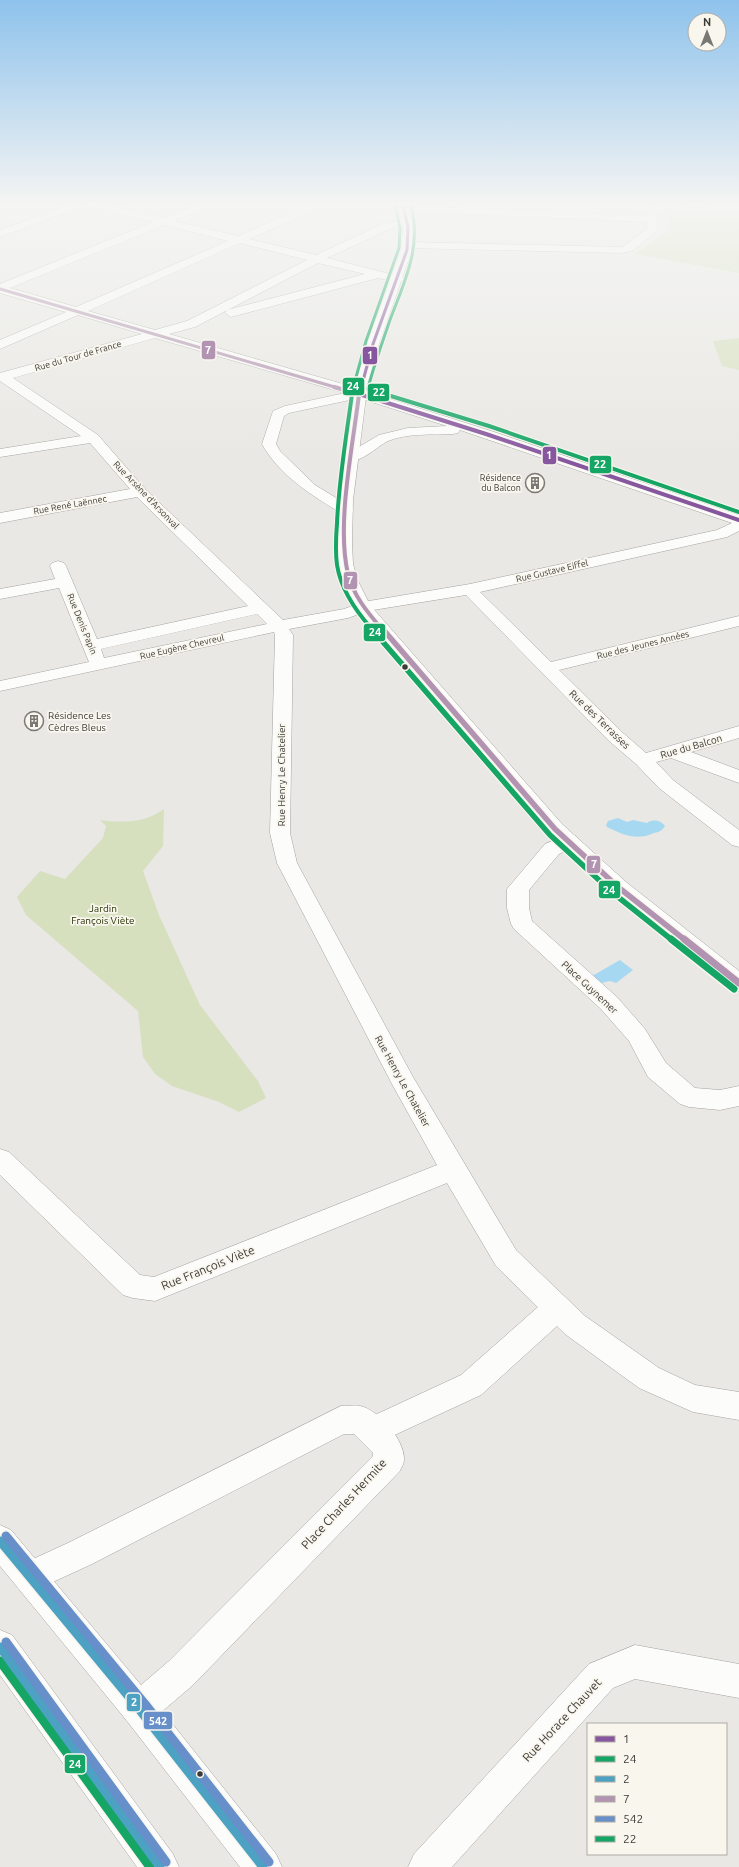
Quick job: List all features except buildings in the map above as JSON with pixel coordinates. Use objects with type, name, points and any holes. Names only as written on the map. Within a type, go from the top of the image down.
[{"type":"street","points":[[4,289],[359,394],[486,434],[739,520]]},
{"type":"street","points":[[0,345],[127,289]]},
{"type":"street","points":[[191,324],[259,289]]},
{"type":"street","points":[[191,324],[321,289]]},
{"type":"street","points":[[394,289],[362,376],[359,394],[346,510],[345,565],[353,592],[363,606],[555,829],[618,887],[739,983]]},
{"type":"street","name":"Rue du Tour de France","points":[[2,377],[191,324]]},
{"type":"street","name":"Rue Arsène d'Arsonval","points":[[2,377],[93,438],[140,492],[279,626]]},
{"type":"street","points":[[346,510],[310,488],[274,453],[269,444],[278,414],[285,410],[359,394]]},
{"type":"street","points":[[352,457],[384,438],[408,432],[448,429],[486,434]]},
{"type":"street","points":[[0,453],[93,438]]},
{"type":"street","name":"Rue René Laënnec","points":[[0,518],[140,492]]},
{"type":"street","name":"Rue Gustave Eiffel","points":[[363,606],[470,589],[722,534],[739,525]]},
{"type":"street","name":"Rue Denis Papin","points":[[58,566],[99,666]]},
{"type":"street","name":"Rue Denis Papin","points":[[0,594],[64,582]]},
{"type":"street","name":"Rue des Terrasses","points":[[470,589],[476,597],[616,737],[643,760],[666,784],[739,840]]},
{"type":"street","name":"Rue Eugène Chevreul","points":[[0,686],[99,666],[279,626],[348,613],[363,606]]},
{"type":"street","points":[[90,646],[260,608]]},
{"type":"street","name":"Rue des Jeunes Années","points":[[547,668],[739,621]]},
{"type":"street","name":"Rue Henry Le Chatelier","points":[[279,626],[284,635],[280,833],[287,863],[404,1084],[453,1170],[506,1258],[575,1325],[649,1378],[693,1398],[739,1406]]},
{"type":"street","name":"Rue du Balcon","points":[[643,760],[739,732]]},
{"type":"street","points":[[670,751],[739,776]]},
{"type":"street","name":"Place Guynemer","points":[[569,841],[552,849],[518,889],[518,908],[522,924],[609,1003],[637,1035],[657,1070],[689,1097],[720,1100],[739,1096]]},
{"type":"street","name":"Rue François Viète","points":[[0,1159],[133,1286],[155,1289],[453,1170]]},
{"type":"street","points":[[373,1431],[471,1385],[557,1308]]},
{"type":"street","name":"Place Charles Hermite","points":[[29,1577],[81,1553],[341,1420],[360,1420],[383,1441],[389,1453],[388,1461],[181,1673],[139,1710]]},
{"type":"street","points":[[0,1541],[139,1710],[263,1867]]},
{"type":"street","points":[[0,1648],[160,1867]]},
{"type":"street","name":"Rue Horace Chauvet","points":[[427,1867],[602,1676],[634,1662],[739,1681]]},
{"type":"green space","points":[[739,338],[739,370],[722,366],[713,341]]},
{"type":"green space","name":"Jardin François Viète","points":[[164,809],[163,846],[143,871],[159,915],[200,1005],[258,1081],[266,1098],[239,1112],[219,1102],[172,1086],[155,1074],[143,1057],[138,1011],[26,915],[17,897],[40,871],[65,879],[103,838],[106,826],[100,820],[117,822],[133,821],[157,814]]},
{"type":"water","points":[[618,818],[627,822],[633,820],[647,823],[656,821],[661,822],[665,826],[660,831],[641,837],[630,836],[607,827],[606,825],[608,821]]},
{"type":"water","points":[[620,960],[633,970],[616,983],[610,981],[601,983],[592,976]]},
{"type":"transit line","name":"7","points":[[0,289],[359,394]]},
{"type":"transit line","name":"24","points":[[384,289],[354,380],[338,499],[336,543],[337,565],[344,589],[357,612],[550,835],[613,893],[734,989]]},
{"type":"transit line","name":"1","points":[[359,394],[373,344],[393,289]]},
{"type":"transit line","name":"22","points":[[402,289],[380,349],[368,389],[489,426],[739,512]]},
{"type":"transit line","name":"1","points":[[359,394],[486,434],[739,520]]},
{"type":"transit line","name":"7","points":[[359,394],[346,500],[344,543],[348,575],[363,607],[555,829],[618,887],[739,983]]},
{"type":"transit line","name":"542","points":[[6,1536],[145,1704],[269,1862]]},
{"type":"transit line","name":"2","points":[[0,1541],[139,1709],[263,1867]]},
{"type":"transit line","name":"542","points":[[6,1642],[166,1862]]},
{"type":"transit line","name":"2","points":[[0,1647],[160,1867]]},
{"type":"transit line","name":"24","points":[[0,1661],[150,1867]]},
{"type":"place","name":"Résidence du Balcon","points":[[535,483]]},
{"type":"place","name":"Résidence Les Cèdres Bleus","points":[[34,721]]}]
